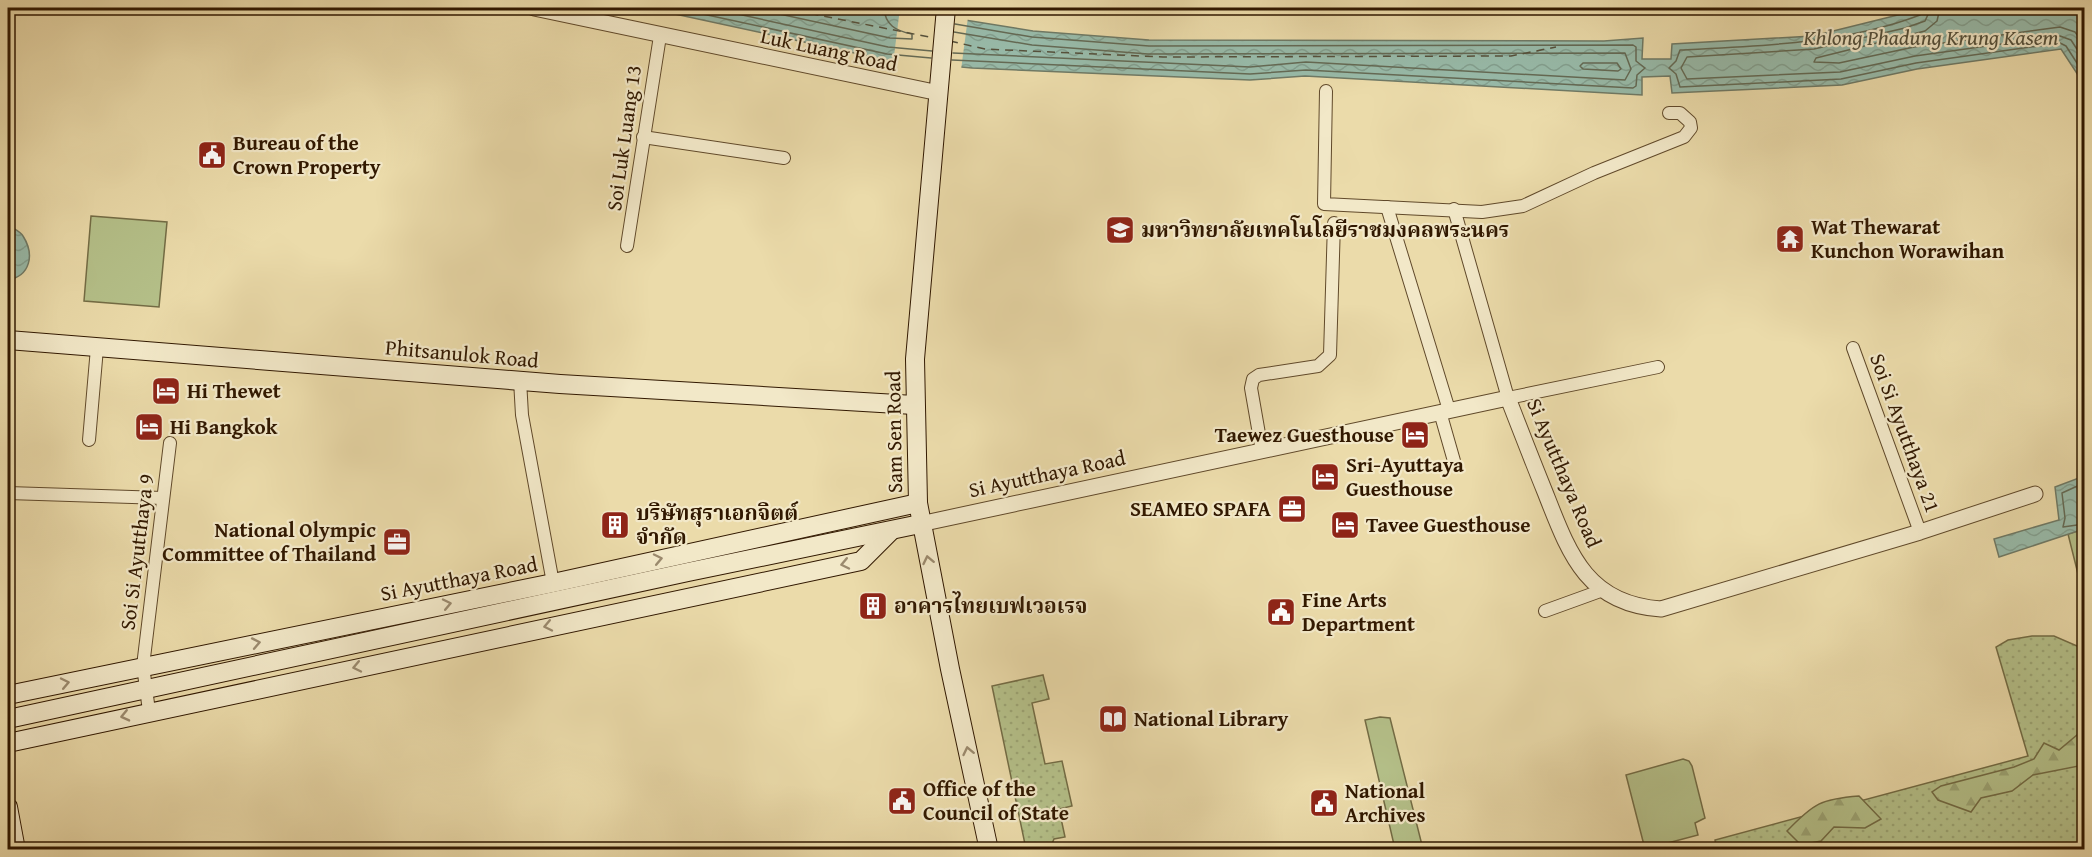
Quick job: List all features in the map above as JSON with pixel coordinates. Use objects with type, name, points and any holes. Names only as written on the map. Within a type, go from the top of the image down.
[{"type":"main road","name":"Sam Sen Road","points":[[946,8],[918,308],[914,405],[918,503],[920,524],[989,849]]},
{"type":"main road","name":"Phitsanulok Road","points":[[8,340],[520,380],[914,405]]},
{"type":"main road","name":"Si Ayutthaya Road","points":[[8,695],[553,583],[631,574],[734,552],[918,503]]},
{"type":"main road","name":"Si Ayutthaya Road","points":[[734,552],[891,531],[920,524]]},
{"type":"main road","points":[[8,743],[149,711],[861,561],[891,531]]},
{"type":"main road","name":"Si Ayutthaya Road","points":[[8,719],[599,591],[631,574]]},
{"type":"main road","points":[[599,591],[605,614]]},
{"type":"main road","points":[[517,608],[523,632]]},
{"type":"main road","points":[[386,661],[398,614]]},
{"type":"main road","points":[[8,807],[16,849]]},
{"type":"street","name":"Luk Luang Road","points":[[534,8],[660,36],[940,85]]},
{"type":"street","name":"Soi Luk Luang 13","points":[[627,246],[639,182],[643,137],[660,36]]},
{"type":"street","points":[[1326,91],[1324,204],[1482,212],[1523,206],[1594,173],[1684,137],[1690,128],[1690,122],[1680,113],[1669,113]]},
{"type":"street","points":[[643,137],[784,158]]},
{"type":"street","points":[[1387,207],[1445,411],[1454,461]]},
{"type":"street","points":[[1454,209],[1508,398],[1658,367]]},
{"type":"street","points":[[1262,451],[1251,388],[1253,379],[1259,375],[1318,366],[1330,356],[1334,223]]},
{"type":"street","points":[[89,440],[97,348]]},
{"type":"street","name":"Soi Si Ayutthaya 21","points":[[1853,348],[1920,532]]},
{"type":"street","points":[[520,380],[522,415],[553,583]]},
{"type":"street","name":"Si Ayutthaya Road","points":[[920,524],[1508,398],[1564,541],[1581,569],[1603,590],[1635,607],[1661,609],[1920,532],[2035,494]]},
{"type":"street","name":"Soi Si Ayutthaya 9","points":[[149,711],[144,688],[143,666],[170,443]]},
{"type":"street","points":[[8,493],[163,498]]},
{"type":"street","points":[[1545,611],[1603,590]]},
{"type":"green space","points":[[91,216],[167,222],[159,307],[84,301]]},
{"type":"green space","points":[[2084,529],[2084,594],[2083,594],[2068,534]]},
{"type":"green space","points":[[2032,636],[2054,636],[2084,649],[2084,849],[1717,850],[1715,840],[2028,756],[1996,647],[2008,640]]},
{"type":"green space","points":[[1043,675],[1049,699],[1032,703],[1045,764],[1062,761],[1072,806],[1059,809],[1065,837],[1054,839],[1051,846],[1045,849],[1026,849],[992,686]]},
{"type":"green space","points":[[1390,718],[1423,849],[1395,849],[1365,720]]},
{"type":"green space","points":[[2084,729],[2084,765],[2033,775],[2012,791],[1981,798],[1971,812],[1938,800],[1932,792],[1941,786],[2014,767],[2034,759],[2044,743],[2059,750]]},
{"type":"green space","points":[[1683,759],[1689,761],[1692,766],[1705,818],[1695,823],[1698,835],[1645,849],[1626,775]]},
{"type":"green space","points":[[1859,796],[1881,819],[1865,828],[1834,827],[1821,841],[1801,845],[1787,831],[1804,814],[1819,804]]},
{"type":"water","name":"Khlong Phadung Krung Kasem","points":[[647,8],[890,8],[1033,31],[1149,40],[1604,41],[1643,38],[1642,59],[1671,59],[1672,44],[1813,36],[1926,8],[2084,8],[2084,105],[2080,78],[2061,49],[1917,69],[1842,85],[1672,93],[1670,76],[1642,77],[1642,95],[1305,76],[1250,80],[972,68],[887,60]]},
{"type":"water","points":[[8,225],[23,236],[29,250],[29,257],[26,269],[15,278],[8,280]]},
{"type":"water","points":[[2084,476],[2084,529],[1999,557],[1994,539],[2059,520],[2055,487]]},
{"type":"pier","points":[[900,8],[968,17],[961,70],[893,64]]},
{"type":"ferry route","points":[[783,8],[934,38]]},
{"type":"ferry route","points":[[950,41],[985,49],[1163,57],[1511,56],[1556,47]]},
{"type":"place","name":"Bureau of the Crown Property","points":[[212,155]]},
{"type":"place","name":"มหาวิทยาลัยเทคโนโลยีราชมงคลพระนคร","points":[[1120,230]]},
{"type":"place","name":"Wat Thewarat Kunchon Worawihan","points":[[1790,239]]},
{"type":"place","name":"Hi Thewet","points":[[166,391]]},
{"type":"place","name":"Hi Bangkok","points":[[149,427]]},
{"type":"place","name":"Taewez Guesthouse","points":[[1415,435]]},
{"type":"place","name":"Sri-Ayuttaya Guesthouse","points":[[1325,477]]},
{"type":"place","name":"SEAMEO SPAFA","points":[[1292,509]]},
{"type":"place","name":"บริษัทสุราเอกจิตต์ จำกัด","points":[[615,525]]},
{"type":"place","name":"Tavee Guesthouse","points":[[1345,525]]},
{"type":"place","name":"National Olympic Committee of Thailand","points":[[397,542]]},
{"type":"place","name":"อาคารไทยเบฟเวอเรจ","points":[[873,606]]},
{"type":"place","name":"Fine Arts Department","points":[[1281,612]]},
{"type":"place","name":"National Library","points":[[1113,719]]},
{"type":"place","name":"Office of the Council of State","points":[[902,801]]},
{"type":"place","name":"National Archives","points":[[1324,803]]}]
